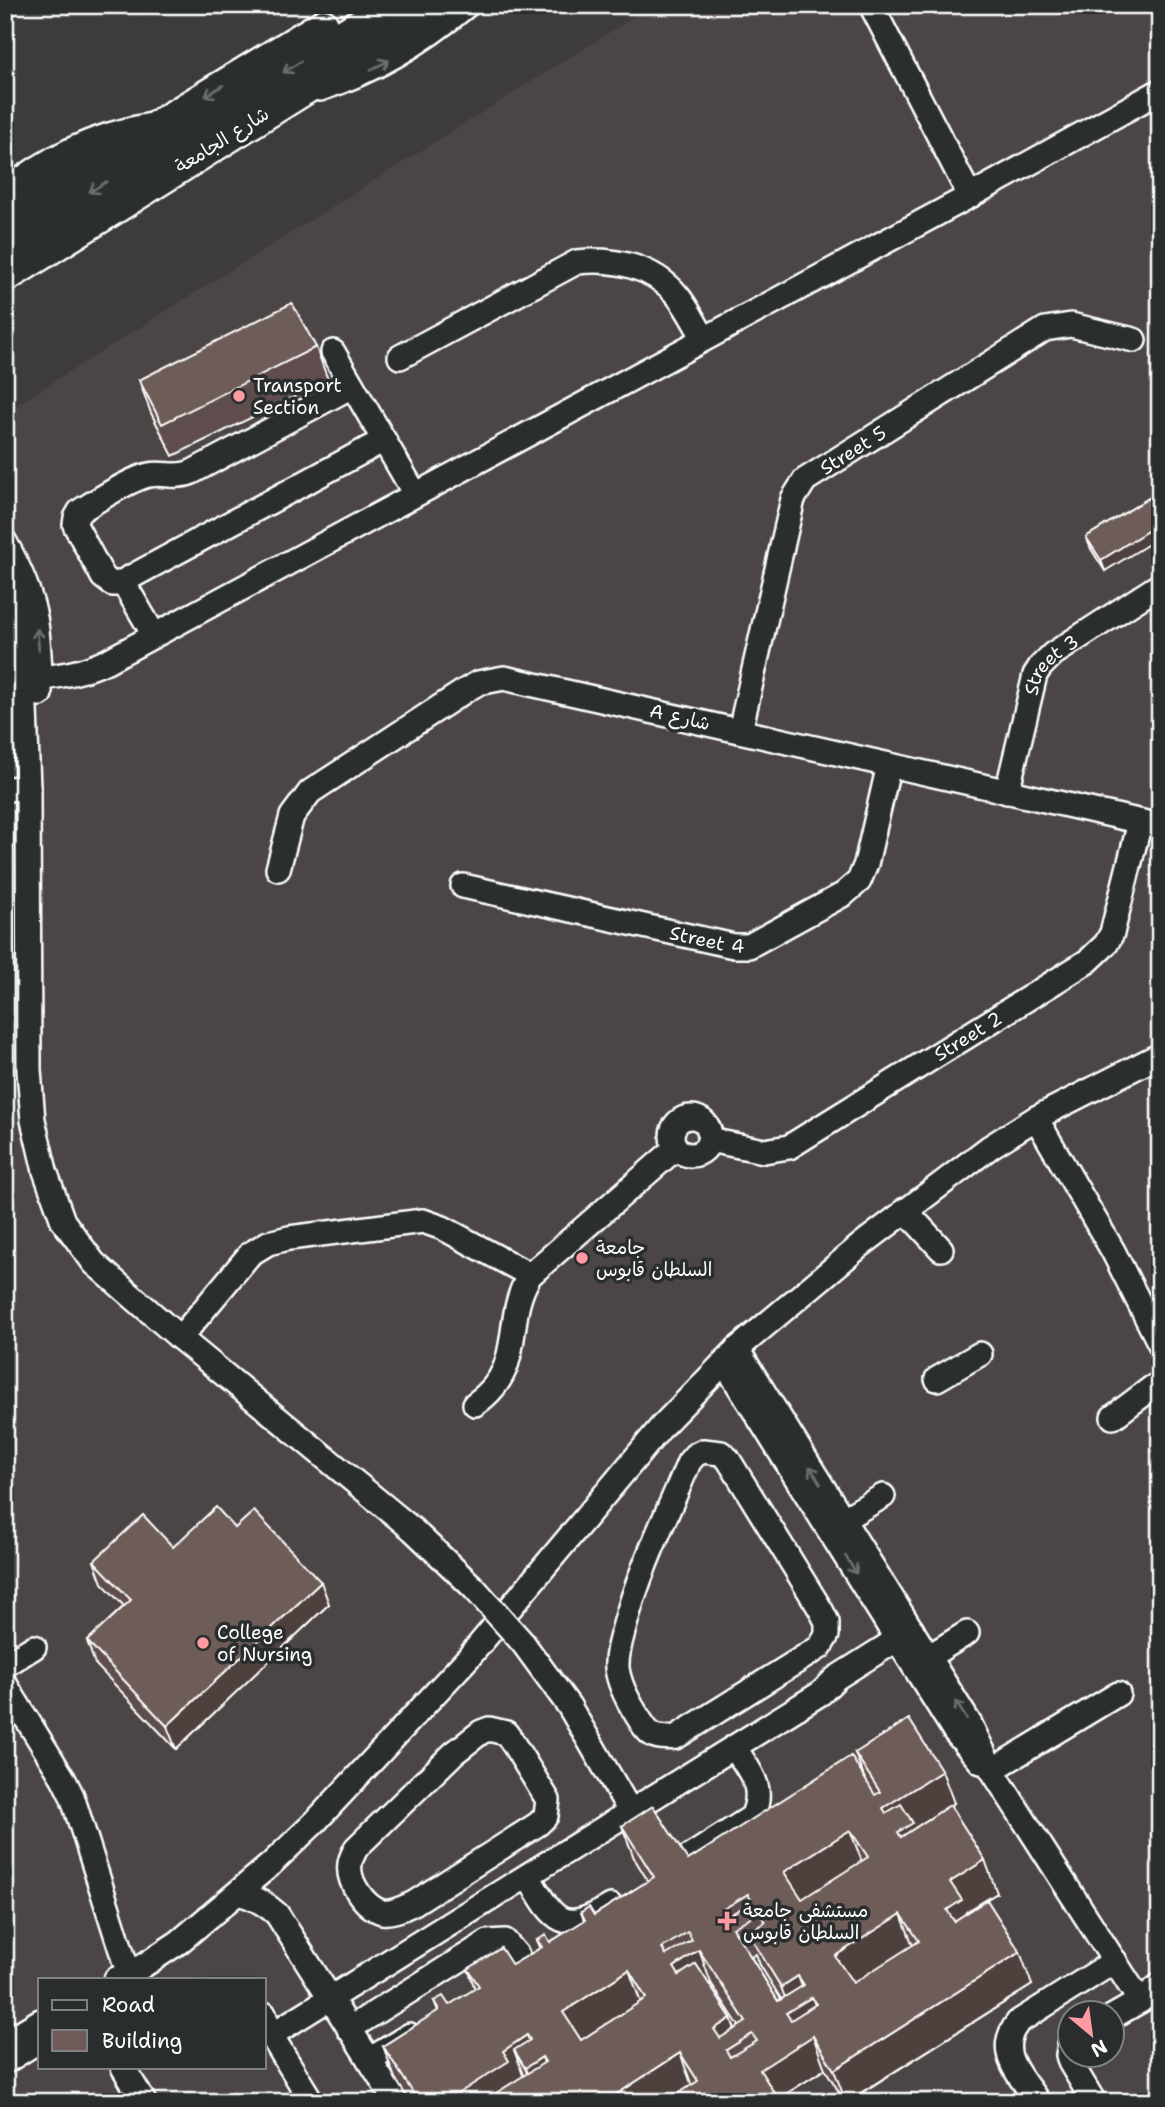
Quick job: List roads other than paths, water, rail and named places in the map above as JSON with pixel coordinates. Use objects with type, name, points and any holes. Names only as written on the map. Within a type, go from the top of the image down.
[{"type":"main road","points":[[5,218],[356,5]]},
{"type":"main road","name":"شارع الجامعة","points":[[5,245],[391,5]]},
{"type":"main road","name":"شارع الجامعة","points":[[5,277],[439,5]]},
{"type":"lane","points":[[293,96],[347,80],[382,64],[422,40],[467,5]]},
{"type":"lane","points":[[871,5],[970,196]]},
{"type":"lane","points":[[32,680],[63,677],[86,671],[1160,92]]},
{"type":"lane","points":[[5,192],[43,165],[79,146],[119,132],[160,124]]},
{"type":"lane","points":[[400,357],[577,262],[602,259],[646,271],[663,281],[677,295],[704,338]]},
{"type":"lane","name":"Street 5","points":[[740,731],[793,499],[805,480],[1045,329],[1062,324],[1071,325],[1134,340]]},
{"type":"lane","points":[[333,352],[415,495]]},
{"type":"lane","points":[[352,386],[192,472],[179,476],[143,476],[80,511],[75,525],[103,577],[112,584],[123,582],[384,440]]},
{"type":"lane","points":[[5,542],[31,593],[36,616],[32,680],[17,788],[29,1070],[33,1120],[45,1171],[63,1220],[94,1262],[180,1338],[412,1529],[474,1588],[523,1643],[569,1706],[630,1811]]},
{"type":"lane","points":[[123,582],[154,635]]},
{"type":"lane","name":"Street 3","points":[[1007,792],[1033,684],[1040,667],[1053,654],[1160,585]]},
{"type":"lane","points":[[5,591],[17,621],[32,680],[44,1068],[48,1118],[59,1167],[77,1214],[102,1258],[134,1297]]},
{"type":"lane","name":"A شارع","points":[[278,869],[292,816],[310,792],[478,683],[504,678],[1150,824]]},
{"type":"lane","name":"Street 4","points":[[463,886],[734,946],[749,946],[844,894],[859,881],[866,864],[889,765]]},
{"type":"lane","name":"Street 2","points":[[530,1275],[676,1148],[682,1153],[695,1154],[702,1151],[709,1140],[764,1152],[789,1147],[1088,961],[1106,944],[1112,933],[1150,824]]},
{"type":"lane","points":[[1036,1118],[1078,1083],[1160,1038]]},
{"type":"lane","points":[[5,1684],[72,1796],[123,1978],[179,1942],[261,1873],[341,1796],[469,1657],[663,1425],[730,1355],[905,1210],[990,1147],[1036,1118],[1160,1055]]},
{"type":"lane","points":[[1036,1118],[1113,1251],[1160,1344]]},
{"type":"lane","points":[[905,1210],[940,1250]]},
{"type":"lane","points":[[180,1338],[250,1254],[268,1243],[423,1221],[443,1228],[530,1275],[520,1295],[506,1369],[498,1383],[475,1404]]},
{"type":"lane","points":[[937,1379],[980,1354]]},
{"type":"lane","points":[[730,1355],[911,1643],[955,1732],[978,1759],[992,1770],[1140,2001]]},
{"type":"lane","points":[[1113,1417],[1153,1387]]},
{"type":"lane","points":[[704,1451],[721,1453],[728,1459],[827,1622],[827,1636],[820,1647],[795,1664],[676,1737],[660,1739],[650,1734],[627,1699],[617,1669],[617,1653],[637,1585],[689,1462],[695,1455],[704,1451]]},
{"type":"lane","points":[[835,1524],[883,1496]]},
{"type":"lane","points":[[313,2102],[266,2027],[334,1997],[818,1695],[836,1678],[911,1643],[967,1633]]},
{"type":"lane","points":[[5,1665],[34,1647]]},
{"type":"lane","points":[[795,1664],[818,1695]]},
{"type":"lane","points":[[992,1770],[1118,1694]]},
{"type":"lane","points":[[511,1840],[554,1915],[566,1921],[580,1922],[592,1917],[632,1893],[752,1817],[759,1804],[759,1789],[702,1721]]},
{"type":"lane","points":[[489,1729],[506,1733],[548,1800],[546,1816],[511,1840],[421,1899],[399,1910],[384,1913],[366,1903],[352,1880],[350,1864],[356,1848],[454,1753],[489,1729]]},
{"type":"lane","points":[[261,1873],[334,1997],[349,2029],[394,2101]]},
{"type":"lane","points":[[238,1892],[260,1900],[277,1914],[334,1997]]},
{"type":"lane","points":[[421,1899],[441,1930]]},
{"type":"lane","points":[[349,2029],[488,1942],[505,1941],[517,1955],[516,1970],[482,1991]]},
{"type":"lane","points":[[1038,2102],[1006,2049],[1009,2034],[1018,2022],[1115,1961]]},
{"type":"lane","points":[[1126,2009],[1160,1985]]},
{"type":"lane","points":[[5,2042],[38,2022]]},
{"type":"lane","points":[[369,2060],[426,2025]]},
{"type":"lane","points":[[5,2062],[38,2041]]},
{"type":"lane","points":[[124,2068],[144,2102]]},
{"type":"lane","points":[[1074,2068],[1094,2102]]},
{"type":"place","name":"Transport Section","points":[[239,396]]},
{"type":"place","name":"جامعة السلطان قابوس","points":[[582,1258]]},
{"type":"place","name":"College of Nursing","points":[[203,1643]]},
{"type":"place","name":"مستشفى جامعة السلطان قابوس","points":[[727,1921]]}]
